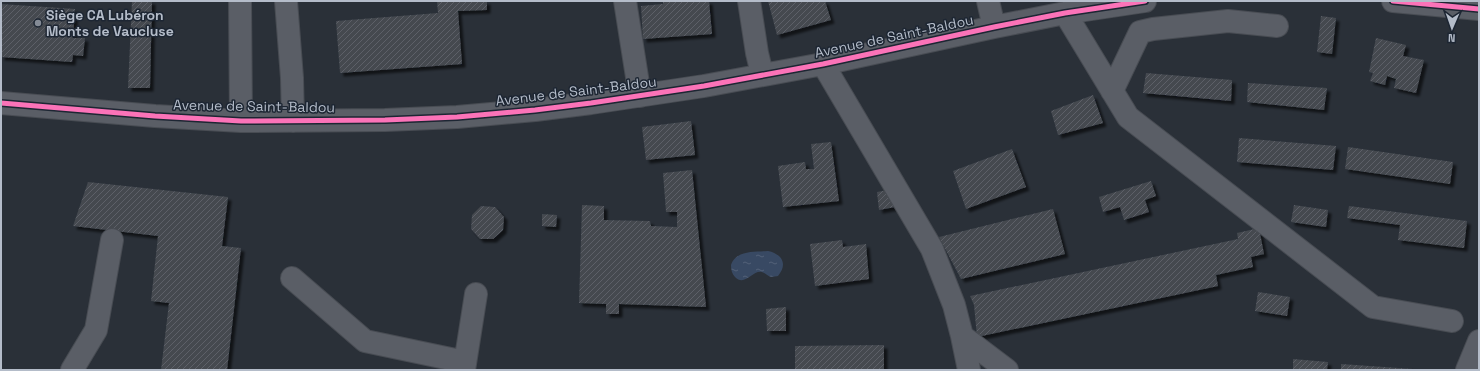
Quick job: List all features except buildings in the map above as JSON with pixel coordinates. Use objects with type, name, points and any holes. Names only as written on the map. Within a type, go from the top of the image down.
[{"type":"street","points":[[240,1],[241,121]]},
{"type":"street","points":[[286,1],[292,78],[293,121]]},
{"type":"street","points":[[625,1],[640,96]]},
{"type":"street","points":[[749,1],[757,53],[762,74]]},
{"type":"street","points":[[988,1],[994,27]]},
{"type":"street","name":"Avenue de Saint-Baldou","points":[[1,103],[155,116],[241,121],[385,120],[457,117],[535,110],[640,96],[823,64],[1065,13],[1145,1]]},
{"type":"street","points":[[1393,1],[1479,9]]},
{"type":"street","points":[[1065,13],[1128,117],[1373,307],[1452,321]]},
{"type":"street","points":[[1112,92],[1140,32],[1153,29],[1228,20],[1278,26]]},
{"type":"street","points":[[823,64],[932,249],[954,305],[970,370]]},
{"type":"street","points":[[72,370],[96,330],[112,240]]},
{"type":"street","points":[[292,278],[365,341],[464,366],[476,294]]},
{"type":"street","points":[[962,336],[1007,370]]},
{"type":"street","points":[[1467,370],[1479,341]]},
{"type":"water","points":[[768,251],[777,254],[782,260],[783,267],[778,276],[771,277],[762,272],[758,272],[745,279],[739,280],[734,276],[731,265],[733,260],[741,254]]},
{"type":"cycle path","points":[[1,103],[155,116],[241,121],[385,120],[457,117],[591,103],[704,86],[823,64],[1065,13],[1145,1]]},
{"type":"cycle path","points":[[1393,1],[1479,9]]},
{"type":"place","name":"Siège CA Lubéron Monts de Vaucluse","points":[[38,23]]}]
